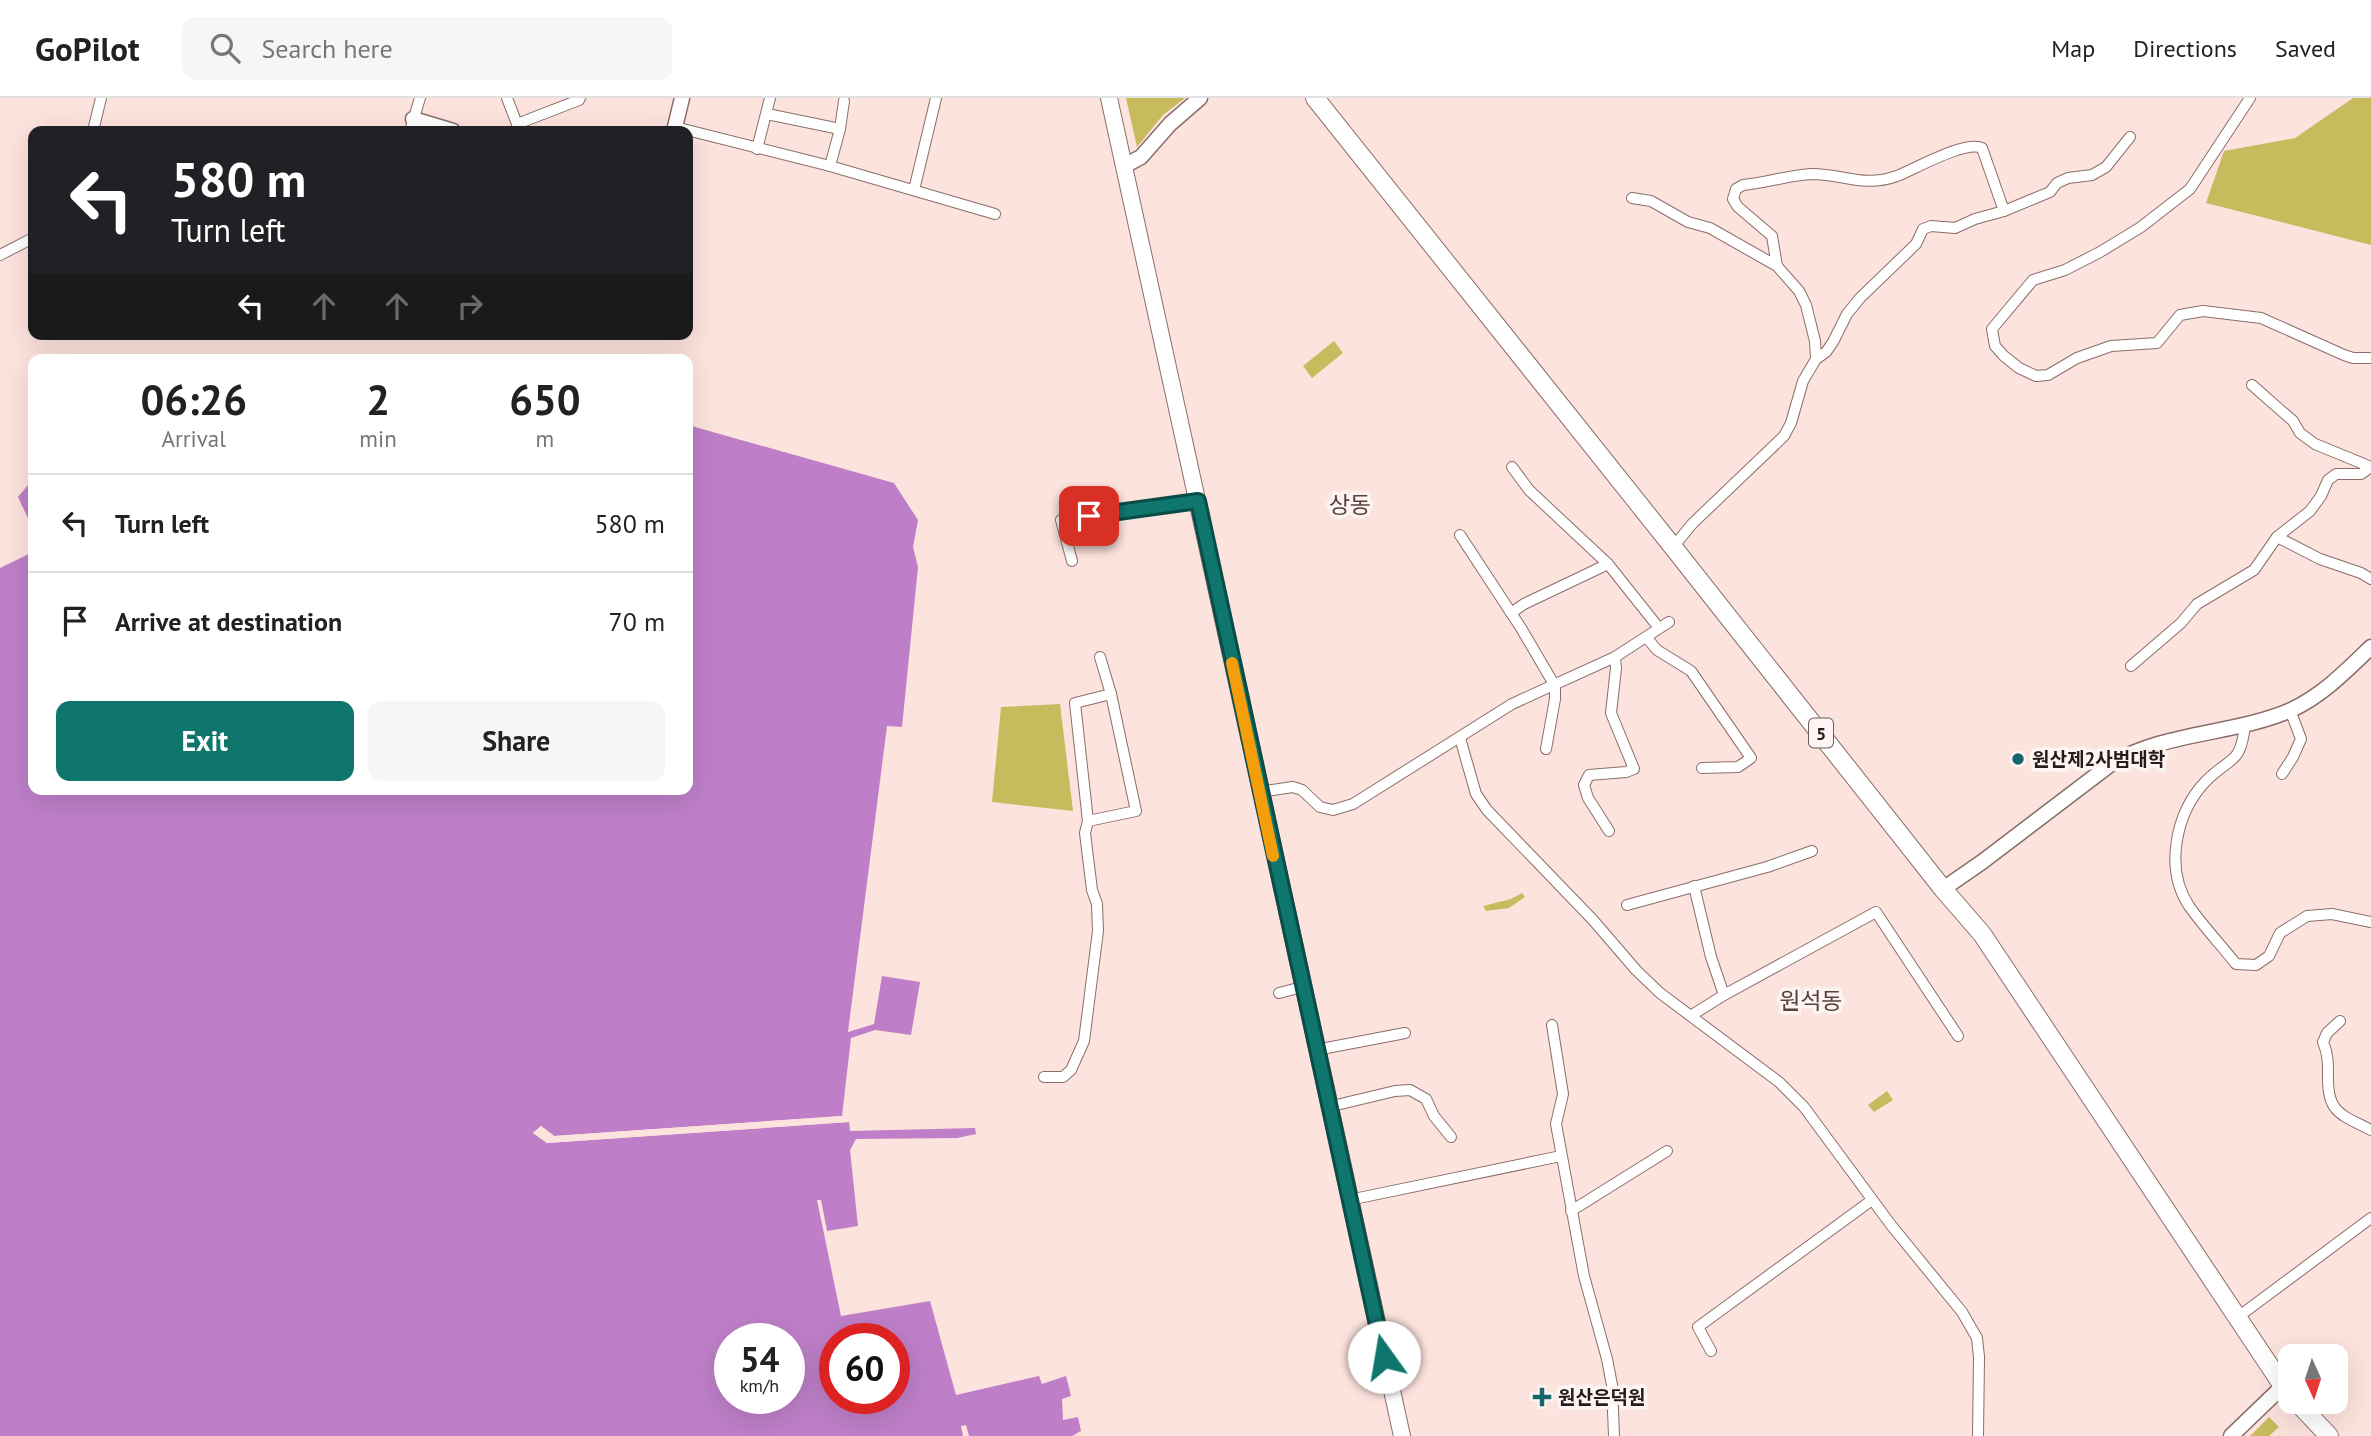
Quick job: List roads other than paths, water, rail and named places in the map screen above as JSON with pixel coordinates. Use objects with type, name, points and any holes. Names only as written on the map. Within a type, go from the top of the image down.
[{"type":"highway","name":"5","points":[[1315,98],[1943,889],[1982,934],[2278,1377]]},
{"type":"highway","points":[[2308,1414],[2329,1436]]},
{"type":"main road","points":[[1109,98],[1402,1436]]},
{"type":"street","points":[[94,126],[101,98]]},
{"type":"street","points":[[412,125],[420,98]]},
{"type":"street","points":[[507,98],[517,124],[580,98]]},
{"type":"street","points":[[675,126],[680,98]]},
{"type":"street","points":[[757,149],[770,98]]},
{"type":"street","points":[[914,190],[936,98]]},
{"type":"street","points":[[1124,166],[1141,157],[1170,124],[1200,98]]},
{"type":"street","points":[[2250,98],[2190,189],[2141,227],[2100,252],[2065,270],[2033,280],[1992,329],[1995,346],[2019,368],[2042,377],[2077,358],[2101,349],[2124,344],[2157,343],[2180,315],[2203,311],[2261,318],[2344,355],[2371,358]]},
{"type":"street","points":[[830,166],[840,130],[844,101]]},
{"type":"street","points":[[767,114],[840,130]]},
{"type":"street","points":[[693,134],[830,166],[995,214]]},
{"type":"street","points":[[1673,547],[1693,523],[1784,436],[1791,423],[1803,381],[1816,359],[1826,352],[1847,314],[1860,298],[1916,244],[1923,229],[1931,226],[1955,228],[2050,192],[2057,183],[2068,178],[2092,175],[2106,167],[2130,137]]},
{"type":"street","points":[[1777,266],[1772,236],[1738,207],[1733,199],[1736,189],[1743,185],[1814,174],[1858,182],[1875,181],[1976,145],[1982,148],[2004,211]]},
{"type":"street","points":[[1632,198],[1651,201],[1688,222],[1710,228],[1777,266],[1800,291],[1806,305],[1815,341],[1816,359]]},
{"type":"street","points":[[0,254],[28,240]]},
{"type":"street","points":[[2252,385],[2293,421],[2300,433],[2315,443],[2371,467]]},
{"type":"street","points":[[1512,467],[1529,490],[1608,564],[1659,628]]},
{"type":"street","points":[[2131,666],[2181,623],[2197,604],[2254,570],[2277,537],[2310,510],[2321,496],[2328,480],[2336,474],[2361,474],[2371,467]]},
{"type":"street","points":[[1072,561],[1061,520],[1198,501]]},
{"type":"street","points":[[1460,535],[1555,686],[1546,749]]},
{"type":"street","points":[[2277,537],[2320,559],[2371,579]]},
{"type":"street","points":[[1511,613],[1524,604],[1608,564]]},
{"type":"street","points":[[1259,792],[1293,787],[1303,790],[1320,807],[1333,810],[1353,804],[1513,704],[1615,657],[1669,622]]},
{"type":"street","points":[[1647,638],[1657,650],[1691,671],[1751,758],[1738,767],[1702,768]]},
{"type":"street","points":[[1943,889],[2129,754],[2157,744],[2245,724],[2290,710],[2314,698],[2371,647]]},
{"type":"street","points":[[1088,821],[1136,811],[1111,694],[1100,657]]},
{"type":"street","points":[[1609,831],[1588,798],[1584,785],[1589,775],[1634,769],[1611,713],[1615,657]]},
{"type":"street","points":[[1044,1077],[1063,1077],[1071,1070],[1084,1041],[1098,931],[1097,904],[1092,890],[1085,833],[1088,821],[1075,703],[1111,694]]},
{"type":"street","points":[[2282,774],[2294,757],[2301,739],[2290,710]]},
{"type":"street","points":[[2245,724],[2241,750],[2234,759],[2207,780],[2190,801],[2185,812],[2176,844],[2176,856],[2182,889],[2188,904],[2236,964],[2245,966],[2256,965],[2269,956],[2280,933],[2307,916],[2332,914],[2371,922]]},
{"type":"street","points":[[1460,738],[1476,794],[1487,810],[1660,993],[1779,1082],[1804,1107],[1872,1199],[1962,1312],[1977,1338],[1978,1436]]},
{"type":"street","points":[[1627,905],[1767,867],[1812,851]]},
{"type":"street","points":[[1694,886],[1710,957],[1724,995]]},
{"type":"street","points":[[1692,1015],[1877,912],[1958,1036]]},
{"type":"street","points":[[1279,993],[1302,987]]},
{"type":"street","points":[[2340,1021],[2327,1033],[2323,1042],[2328,1053],[2330,1104],[2335,1110],[2371,1130]]},
{"type":"street","points":[[1552,1025],[1563,1094],[1556,1124],[1584,1276],[1612,1385],[1614,1436]]},
{"type":"street","points":[[1316,1050],[1405,1033]]},
{"type":"street","points":[[1328,1107],[1410,1090],[1426,1099],[1434,1116],[1451,1137]]},
{"type":"street","points":[[1571,1211],[1667,1151]]},
{"type":"street","points":[[1349,1200],[1561,1156]]},
{"type":"street","points":[[1711,1351],[1698,1327],[1872,1199]]},
{"type":"street","points":[[2238,1317],[2371,1218]]},
{"type":"street","points":[[2231,1436],[2278,1397]]},
{"type":"place","name":"원산제2사범대학","points":[[2018,759]]},
{"type":"place","name":"원산은덕원","points":[[1542,1397]]},
{"type":"district","name":"상동","points":[[1350,504]]},
{"type":"district","name":"원석동","points":[[1811,1000]]}]
